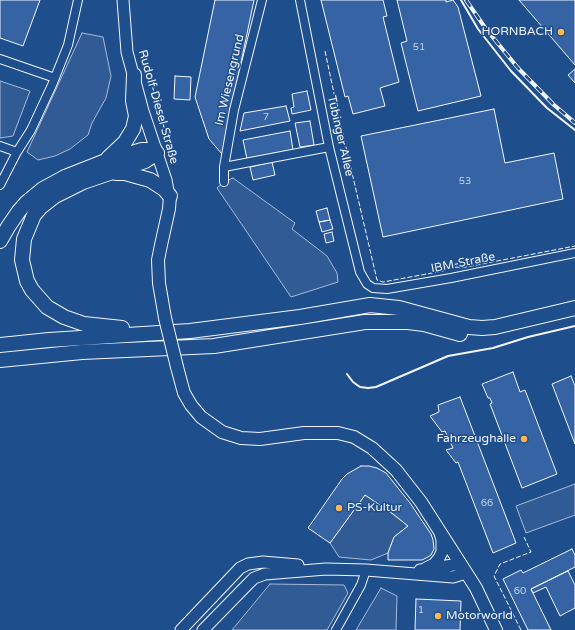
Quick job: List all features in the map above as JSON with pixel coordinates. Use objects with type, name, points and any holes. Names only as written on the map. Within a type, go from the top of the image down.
[{"type":"highway","points":[[134,75],[133,101],[136,116],[133,129],[107,167],[83,182],[55,196],[41,207],[34,215],[26,230],[22,251],[24,270],[32,290],[47,306],[64,317],[84,324],[126,328],[178,327],[190,331]]},
{"type":"highway","points":[[0,241],[19,211],[43,189],[65,177],[107,167],[145,161],[156,151]]},
{"type":"highway","points":[[107,167],[144,178],[161,187],[170,196]]},
{"type":"highway","points":[[0,345],[49,340],[190,331],[300,317],[370,305],[390,306],[408,310],[469,327],[489,328],[575,308]]},
{"type":"highway","points":[[0,360],[82,352],[214,346],[365,322],[384,321],[416,323],[468,336],[484,336],[496,335],[575,317]]},
{"type":"main road","name":"Rudolf-Diesel-Straße","points":[[124,0],[128,52],[170,196]]},
{"type":"main road","points":[[170,196],[169,210],[158,260],[159,283],[165,318],[177,367],[184,393],[191,405],[201,416],[222,432],[241,438],[260,439],[304,433],[329,433],[347,435],[360,440],[372,448],[396,470],[407,483],[437,527],[476,588],[496,630]]},
{"type":"main road","points":[[423,570],[434,564],[442,552],[442,540],[437,527]]},
{"type":"main road","points":[[181,630],[240,568],[248,564],[263,562],[453,577],[464,568]]},
{"type":"main road","points":[[406,573],[446,566],[464,568]]},
{"type":"main road","points":[[203,630],[248,584],[258,576],[272,572],[326,568]]},
{"type":"street","points":[[0,185],[45,102],[68,44],[78,0]]},
{"type":"street","name":"Im Wiesengrund","points":[[224,182],[224,167],[234,110],[262,0]]},
{"type":"street","name":"Tübinger Allee","points":[[300,0],[329,147],[361,276]]},
{"type":"street","points":[[0,59],[55,78]]},
{"type":"street","points":[[0,146],[17,152]]},
{"type":"street","points":[[224,167],[329,147]]},
{"type":"street","name":"IBM-Straße","points":[[361,276],[367,284],[373,288],[387,289],[451,278],[575,253]]},
{"type":"street","points":[[336,630],[361,585],[366,570]]},
{"type":"shaded area","points":[[82,33],[103,37],[111,76],[106,98],[92,123],[88,135],[70,149],[55,156],[38,160],[27,152]]},
{"type":"shaded area","points":[[0,81],[30,91],[13,136],[0,138]]},
{"type":"shaded area","points":[[233,178],[295,223],[292,229],[327,256],[337,273],[338,282],[291,297],[217,188],[224,182]]},
{"type":"shaded area","points":[[575,484],[575,515],[526,533],[516,506]]},
{"type":"shaded area","points":[[365,495],[408,526],[394,537],[388,553],[371,560],[339,557],[330,543]]},
{"type":"shaded area","points":[[270,584],[344,585],[348,593],[327,630],[232,630]]},
{"type":"shaded area","points":[[381,588],[397,596],[396,630],[356,630]]},
{"type":"building","points":[[0,0],[40,0],[23,46],[0,38]]},
{"type":"building","points":[[215,0],[254,0],[222,154],[209,139],[195,97]]},
{"type":"building","points":[[321,0],[383,0],[387,16],[383,17],[399,82],[380,88],[385,106],[353,114],[348,96],[345,97]]},
{"type":"building","points":[[397,0],[446,0],[446,2],[453,0],[458,7],[481,96],[418,111],[401,43],[407,41]]},
{"type":"building","name":"HORNBACH","points":[[519,0],[575,0],[575,65]]},
{"type":"building","points":[[575,69],[575,83],[568,75]]},
{"type":"building","points":[[175,76],[191,77],[190,100],[174,99]]},
{"type":"building","points":[[307,91],[311,110],[292,114],[291,108],[294,107],[292,94]]},
{"type":"building","points":[[286,106],[290,121],[240,131],[244,113]]},
{"type":"building","points":[[494,109],[505,163],[554,153],[563,199],[383,237],[361,136]]},
{"type":"building","points":[[310,121],[314,145],[300,147],[295,123]]},
{"type":"building","points":[[290,131],[293,150],[247,159],[243,140]]},
{"type":"building","points":[[272,162],[275,175],[253,180],[250,167]]},
{"type":"building","points":[[327,208],[330,220],[319,222],[316,211]]},
{"type":"building","points":[[330,220],[333,229],[322,232],[319,222]]},
{"type":"building","points":[[332,232],[334,241],[326,243],[324,234]]},
{"type":"building","name":"Fahrzeughalle","points":[[513,372],[520,392],[525,390],[557,474],[522,488],[490,404],[492,403],[490,398],[488,398],[482,384]]},
{"type":"building","points":[[571,376],[575,386],[575,444],[552,384]]},
{"type":"building","points":[[460,397],[516,543],[493,553],[458,462],[456,463],[446,450],[453,448],[445,431],[442,432],[430,416],[439,412],[438,405]]},
{"type":"building","name":"PS-Kultur","points":[[361,466],[377,468],[386,473],[410,503],[431,534],[434,549],[431,555],[422,560],[388,560],[388,553],[394,537],[408,526],[365,495],[330,543],[308,528],[342,479],[347,474]]},
{"type":"building","points":[[572,549],[575,555],[575,567],[531,589],[551,630],[528,630],[503,579],[521,570],[523,573]]},
{"type":"building","points":[[568,571],[575,585],[575,608],[560,616],[546,587],[533,593],[531,589]]},
{"type":"building","name":"Motorworld","points":[[416,599],[461,601],[460,630],[415,630]]},
{"type":"railway","points":[[466,0],[486,29],[518,68],[554,105],[575,123]]},
{"type":"fence","points":[[325,51],[377,280],[383,282],[575,246]]},
{"type":"fence","points":[[521,630],[494,576],[500,564],[531,552],[524,537]]},
{"type":"wall","points":[[461,0],[478,29],[511,71],[547,108],[575,130]]},
{"type":"wall","points":[[347,374],[353,382],[360,387],[376,387],[448,356],[493,348],[528,337],[575,326]]},
{"type":"place","name":"HORNBACH","points":[[561,32]]},
{"type":"place","name":"Fahrzeughalle","points":[[524,439]]},
{"type":"place","name":"PS-Kultur","points":[[339,508]]},
{"type":"place","name":"Motorworld","points":[[438,616]]}]
